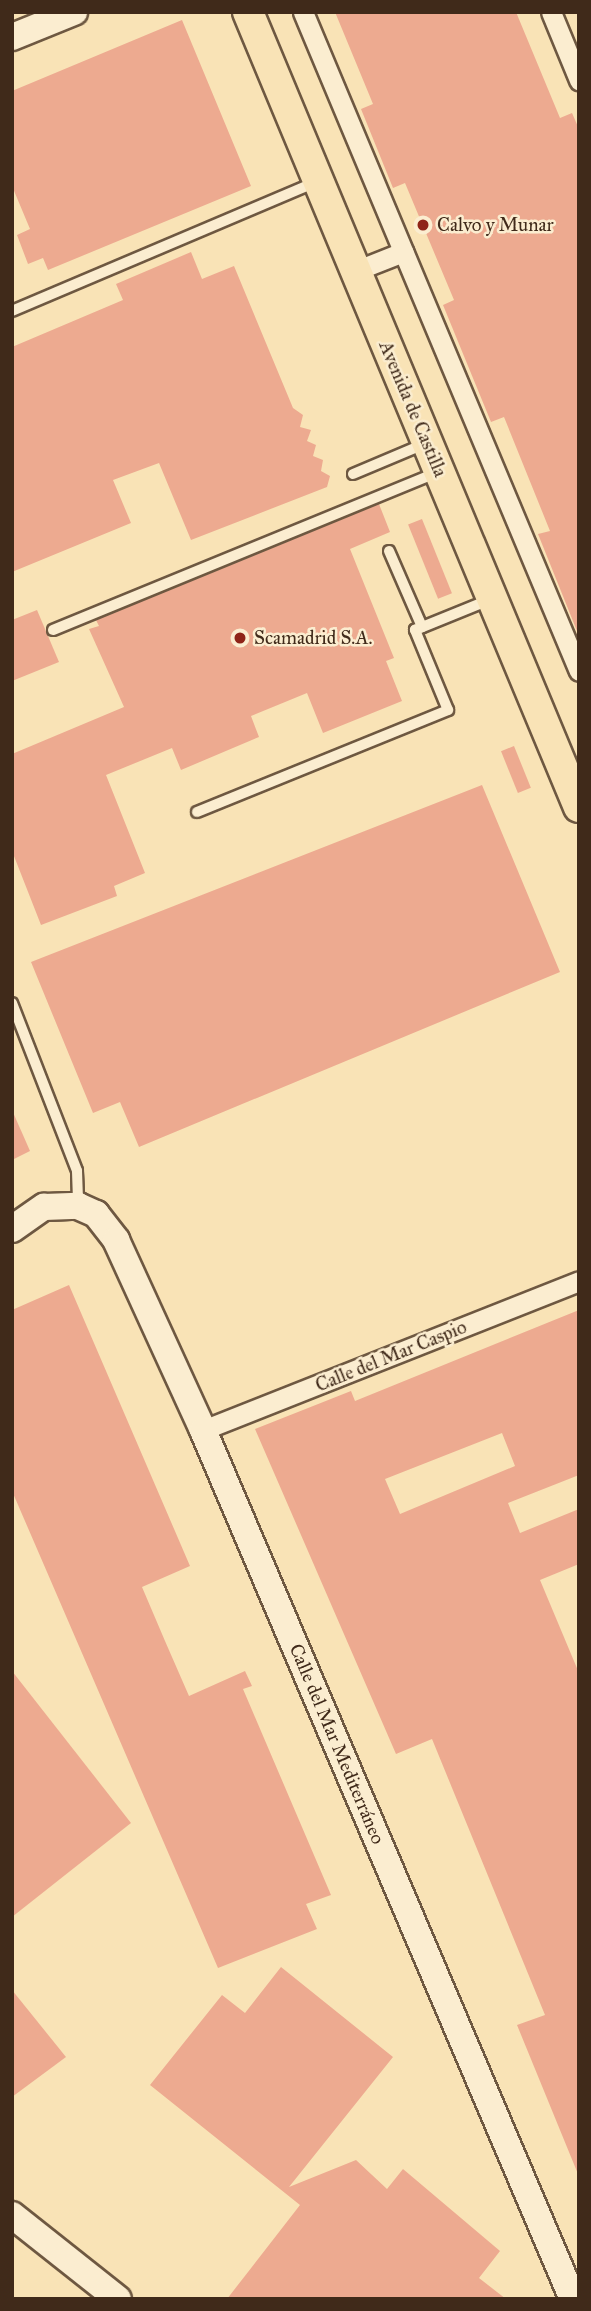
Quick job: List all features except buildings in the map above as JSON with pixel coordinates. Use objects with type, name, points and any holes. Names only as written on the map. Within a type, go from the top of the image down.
[{"type":"main road","name":"Avenida de Castilla","points":[[248,12],[492,598],[572,774],[579,807]]},
{"type":"street","points":[[12,37],[74,12]]},
{"type":"street","points":[[303,12],[579,671]]},
{"type":"street","points":[[551,12],[579,80]]},
{"type":"street","points":[[355,271],[403,251]]},
{"type":"street","points":[[12,1229],[44,1207],[78,1206]]},
{"type":"street","name":"Calle del Mar Mediterráneo","points":[[78,1206],[96,1214],[116,1240],[202,1430],[573,2287]]},
{"type":"street","name":"Calle del Mar Caspio","points":[[202,1430],[579,1281]]},
{"type":"street","points":[[12,2215],[118,2299]]},
{"type":"lane","points":[[12,310],[317,182]]},
{"type":"lane","points":[[353,474],[428,442]]},
{"type":"lane","points":[[53,630],[440,472]]},
{"type":"lane","points":[[389,551],[422,627]]},
{"type":"lane","points":[[197,812],[448,710],[415,630],[492,598]]},
{"type":"lane","points":[[12,1003],[77,1171],[78,1206]]},
{"type":"place","name":"Calvo y Munar","points":[[423,225]]},
{"type":"place","name":"Scamadrid S.A.","points":[[240,638]]}]
